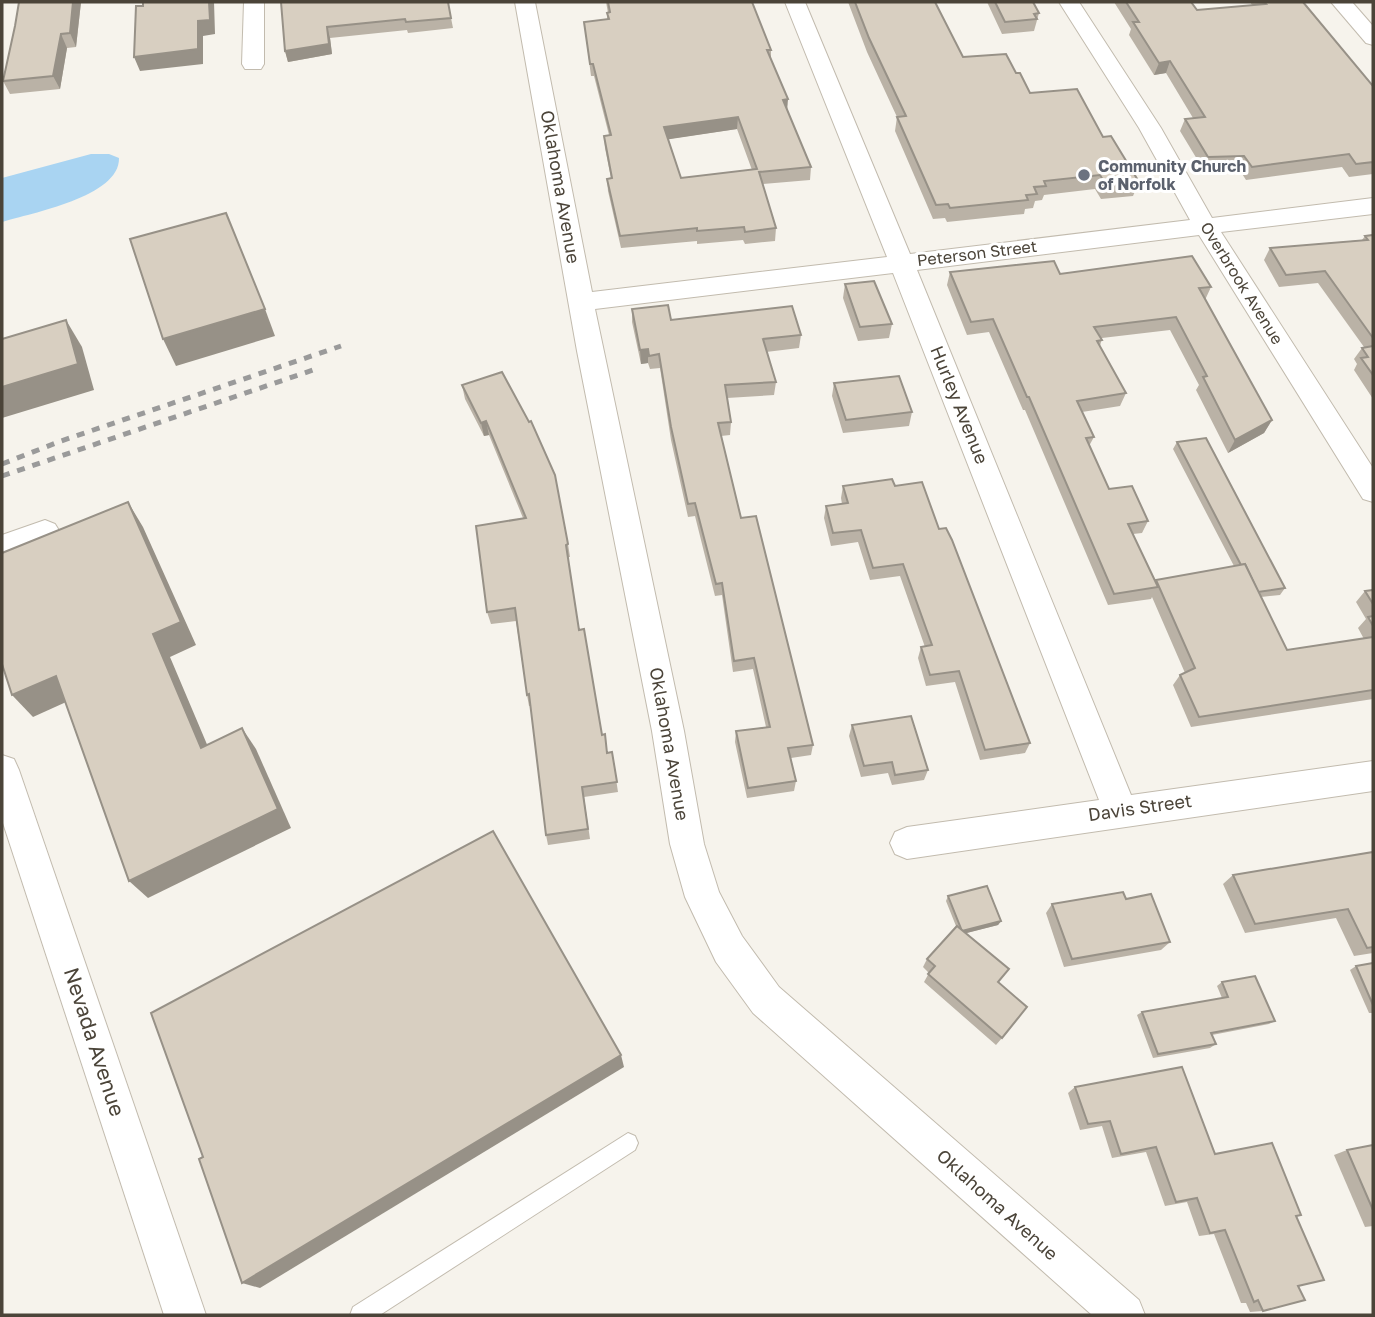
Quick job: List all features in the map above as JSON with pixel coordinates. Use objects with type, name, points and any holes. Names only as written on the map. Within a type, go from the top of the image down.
[{"type":"street","points":[[253,64],[254,2]]},
{"type":"street","name":"Oklahoma Avenue","points":[[524,2],[581,302],[668,730],[687,844],[703,897],[729,949],[766,1000],[1124,1315]]},
{"type":"street","name":"Hurley Avenue","points":[[795,2],[1119,811]]},
{"type":"street","name":"Overbrook Avenue","points":[[1069,2],[1150,128],[1205,226],[1373,491]]},
{"type":"street","points":[[1341,2],[1373,39]]},
{"type":"street","name":"Peterson Street","points":[[581,302],[1373,206]]},
{"type":"street","points":[[2,547],[45,532]]},
{"type":"street","name":"Nevada Avenue","points":[[2,771],[185,1315]]},
{"type":"street","name":"Davis Street","points":[[906,843],[1373,776]]},
{"type":"lane","points":[[361,1315],[628,1143]]},
{"type":"water","points":[[91,154],[109,154],[119,158],[115,172],[105,183],[72,201],[2,222],[2,178]]},
{"type":"building","points":[[19,2],[73,2],[70,33],[61,34],[53,76],[3,81]]},
{"type":"building","points":[[143,2],[209,2],[210,20],[198,21],[198,49],[134,57],[136,6],[143,6]]},
{"type":"building","points":[[281,2],[448,2],[451,18],[406,22],[405,19],[327,27],[329,44],[285,51]]},
{"type":"building","points":[[608,2],[752,2],[771,50],[767,50],[788,99],[783,100],[811,167],[759,172],[776,228],[745,232],[744,227],[697,231],[697,228],[620,236],[607,179],[612,178],[604,136],[611,135],[593,64],[590,64],[584,22],[609,19],[607,13],[610,12]],"holes":[[[738,117],[757,169],[681,178],[664,127]]]},
{"type":"building","points":[[855,2],[935,2],[963,57],[1006,54],[1030,93],[1077,89],[1103,137],[1111,136],[1139,182],[1106,185],[1100,175],[1044,181],[1046,186],[1034,187],[1037,194],[1026,195],[1028,200],[950,208],[948,204],[936,205],[897,117],[906,116]]},
{"type":"building","points":[[995,2],[1033,2],[1039,13],[1034,14],[1037,19],[1005,22]]},
{"type":"building","points":[[1126,2],[1191,2],[1197,10],[1266,4],[1264,2],[1303,2],[1373,86],[1373,162],[1356,164],[1349,154],[1252,167],[1244,156],[1208,157],[1185,119],[1205,117],[1170,61],[1159,63],[1133,22],[1139,22]]},
{"type":"building","points":[[226,213],[265,309],[163,339],[130,239]]},
{"type":"building","points":[[1373,235],[1373,338],[1325,271],[1286,275],[1270,248],[1368,240],[1365,236]]},
{"type":"building","points":[[1192,256],[1211,287],[1199,288],[1272,420],[1235,440],[1203,377],[1207,376],[1176,317],[1094,327],[1102,340],[1097,341],[1126,393],[1077,401],[1094,437],[1086,438],[1109,489],[1132,486],[1148,521],[1128,524],[1158,587],[1114,594],[993,319],[971,322],[950,272],[1054,261],[1060,274]]},
{"type":"building","points":[[874,281],[892,324],[860,327],[845,284]]},
{"type":"building","points":[[668,305],[671,320],[792,306],[801,335],[763,339],[776,382],[725,385],[731,422],[718,423],[741,518],[756,516],[813,745],[788,748],[796,781],[748,788],[736,731],[770,727],[754,658],[734,661],[722,583],[716,584],[695,503],[688,504],[659,354],[649,356],[648,349],[640,350],[632,309]]},
{"type":"building","points":[[66,320],[78,364],[2,387],[2,339]]},
{"type":"building","points":[[1373,346],[1373,375],[1361,358],[1368,357],[1362,348]]},
{"type":"building","points":[[502,372],[529,422],[531,421],[555,475],[568,544],[566,545],[579,630],[584,629],[602,735],[605,734],[607,753],[612,752],[617,782],[582,787],[588,829],[546,835],[529,694],[527,695],[515,608],[487,612],[476,526],[526,518],[486,421],[481,423],[462,385]]},
{"type":"building","points":[[899,376],[912,412],[846,420],[834,383]]},
{"type":"building","points":[[1206,438],[1285,588],[1258,592],[1245,564],[1241,565],[1177,442]]},
{"type":"building","points":[[892,479],[895,486],[922,482],[939,529],[946,528],[952,540],[1030,743],[985,750],[959,671],[930,675],[921,647],[932,645],[903,564],[873,568],[861,530],[833,533],[826,506],[848,503],[843,486]]},
{"type":"building","points":[[128,502],[181,622],[153,634],[201,748],[242,728],[278,809],[129,881],[56,676],[12,695],[2,664],[2,553]]},
{"type":"building","points":[[1245,564],[1287,650],[1373,637],[1373,690],[1199,717],[1180,675],[1195,668],[1156,580]]},
{"type":"building","points":[[1373,590],[1373,604],[1365,591]]},
{"type":"building","points":[[911,716],[928,770],[895,775],[892,762],[864,766],[852,725]]},
{"type":"building","points":[[493,831],[621,1055],[242,1283],[199,1159],[203,1157],[151,1013]]},
{"type":"building","points":[[1373,852],[1373,947],[1367,948],[1348,909],[1255,924],[1233,875]]},
{"type":"building","points":[[987,886],[1001,921],[962,931],[948,896]]},
{"type":"building","points":[[1123,892],[1126,899],[1151,894],[1170,942],[1072,959],[1052,904]]},
{"type":"building","points":[[957,926],[1009,969],[998,982],[1027,1007],[1002,1038],[928,974],[935,966],[927,959]]},
{"type":"building","points":[[1373,963],[1373,1005],[1356,966]]},
{"type":"building","points":[[1255,976],[1275,1021],[1211,1033],[1216,1044],[1158,1054],[1142,1012],[1228,997],[1222,982]]},
{"type":"building","points":[[1182,1067],[1215,1154],[1272,1143],[1301,1215],[1296,1216],[1324,1280],[1298,1286],[1305,1300],[1263,1311],[1258,1300],[1254,1302],[1225,1230],[1210,1233],[1197,1198],[1176,1202],[1156,1147],[1121,1154],[1110,1121],[1088,1124],[1075,1087]]},
{"type":"building","points":[[1373,1145],[1373,1210],[1347,1150]]},
{"type":"railway","points":[[2,464],[61,441],[341,346]]},
{"type":"railway","points":[[2,476],[316,369]]},
{"type":"place","name":"Community Church of Norfolk","points":[[1084,175]]}]
